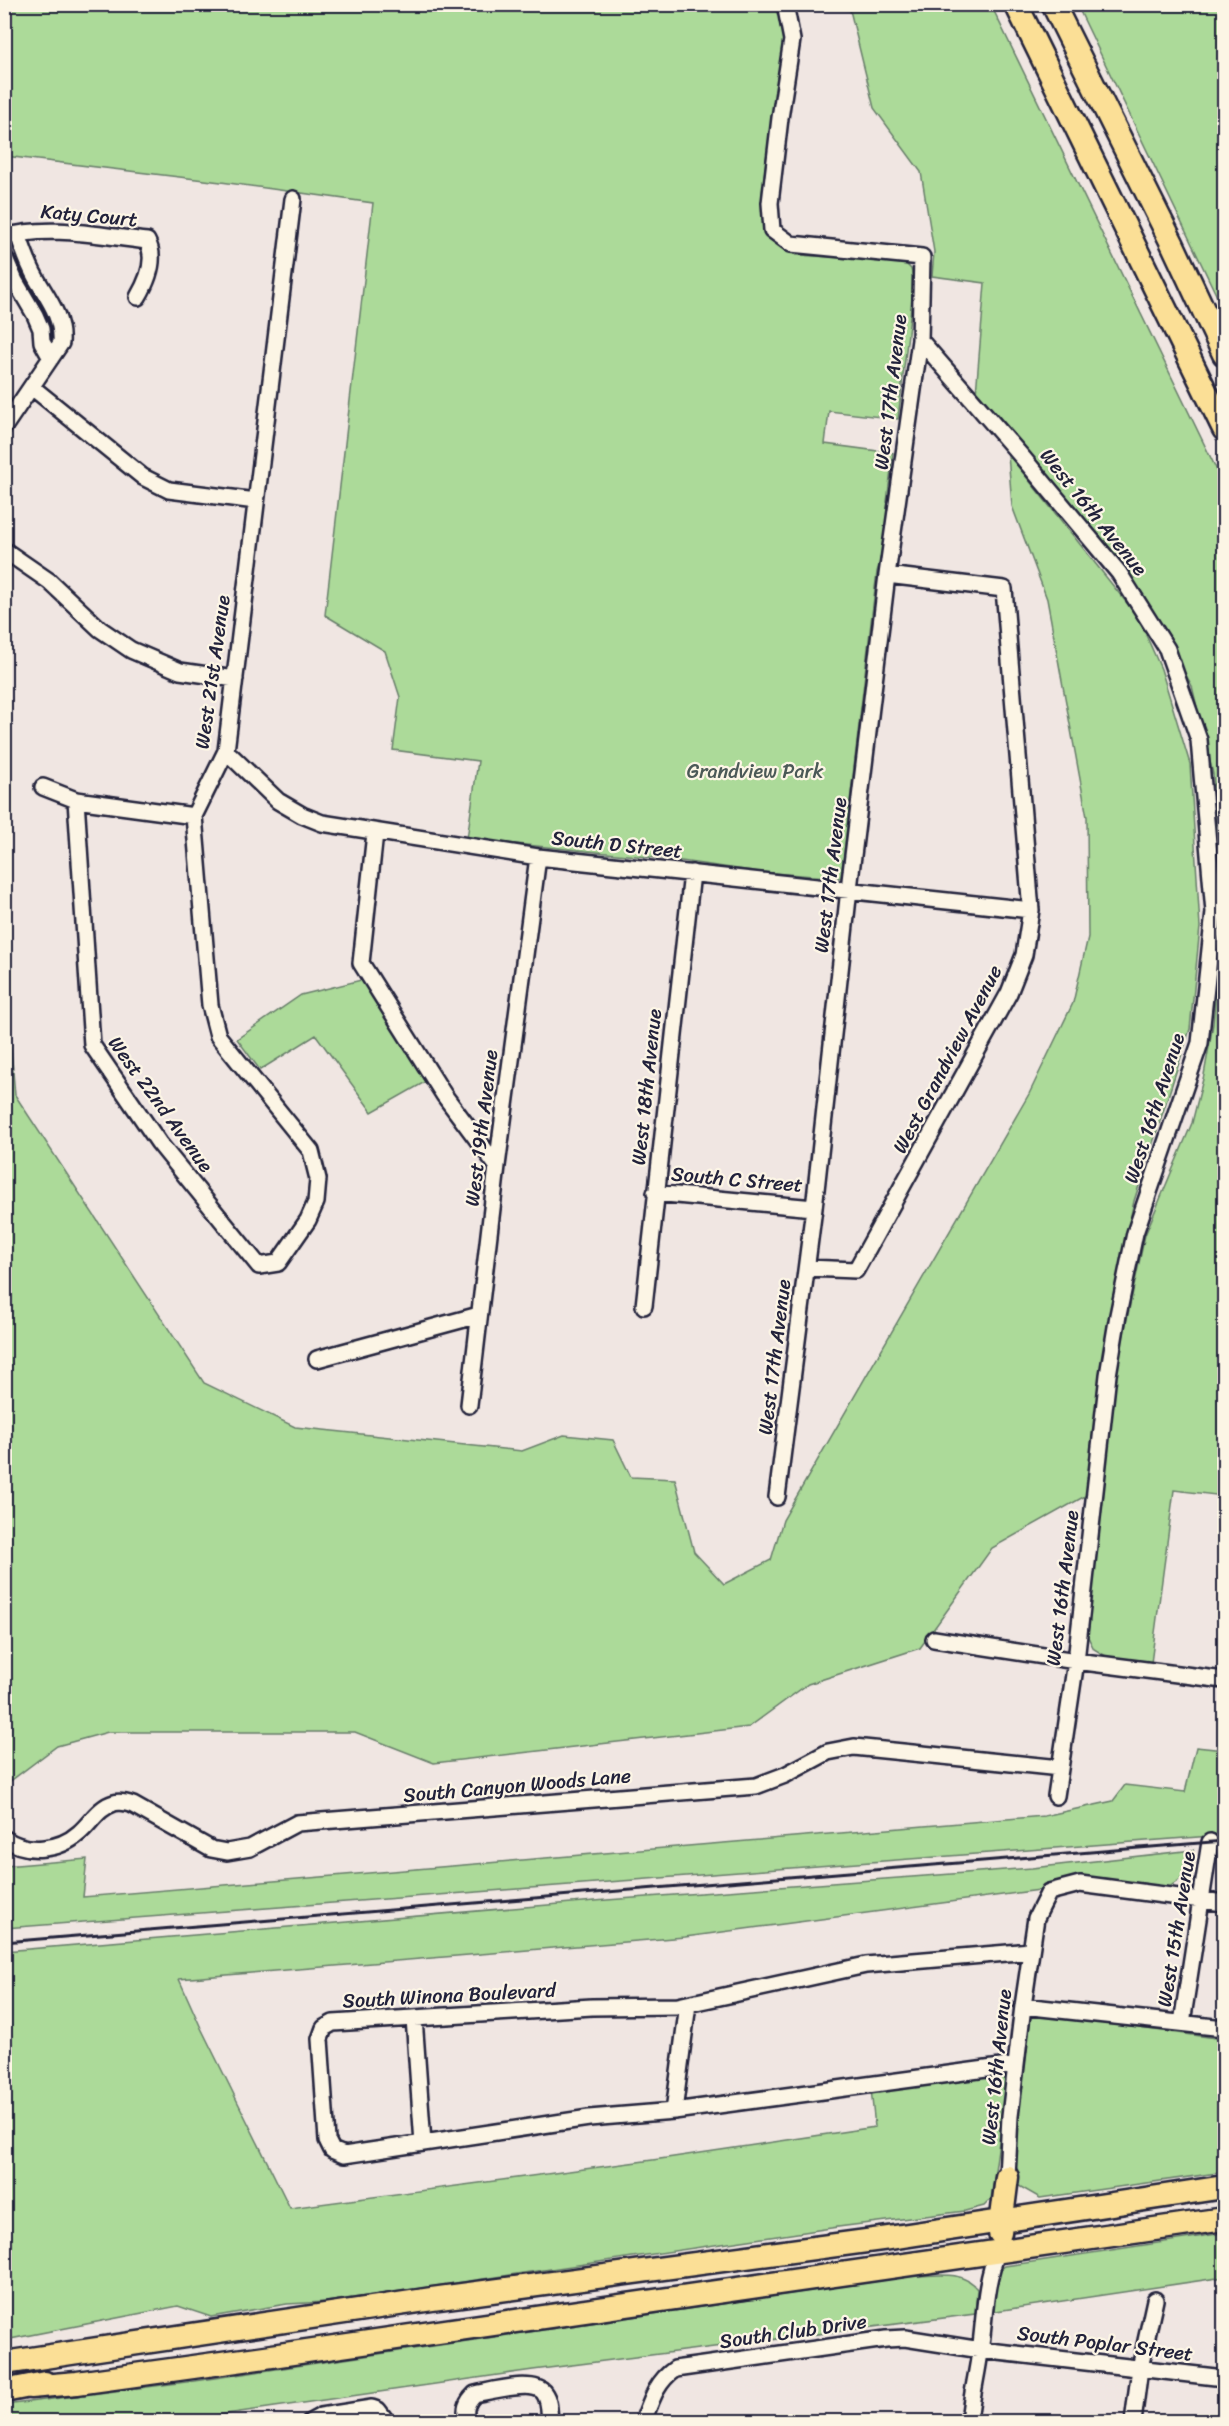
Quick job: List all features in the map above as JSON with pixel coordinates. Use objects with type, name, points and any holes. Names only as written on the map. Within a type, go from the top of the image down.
[{"type":"highway","points":[[1016,4],[1224,429]]},
{"type":"highway","points":[[1053,4],[1172,243],[1224,354]]},
{"type":"highway","points":[[1006,2178],[1017,2196],[1031,2205],[1066,2211]]},
{"type":"highway","points":[[1001,2234],[1006,2178]]},
{"type":"highway","points":[[845,2244],[872,2230],[994,2211],[999,2206],[1006,2178]]},
{"type":"highway","points":[[4,2391],[236,2362],[846,2273],[1001,2234],[1066,2211],[1224,2187]]},
{"type":"highway","points":[[4,2363],[432,2299],[845,2244],[1224,2219]]},
{"type":"highway","points":[[4,2354],[182,2325],[189,2326],[197,2334],[198,2351],[190,2359],[77,2374],[30,2387]]},
{"type":"street","name":"West 17th Avenue","points":[[777,1497],[807,1268],[887,575],[920,340],[922,257],[791,244],[772,230],[770,203],[792,40],[785,4]]},
{"type":"street","name":"West 21st Avenue","points":[[194,816],[226,751],[292,199]]},
{"type":"street","name":"Katy Court","points":[[11,236],[49,231],[147,241],[152,256],[150,271],[138,297]]},
{"type":"street","points":[[4,427],[33,388],[61,343],[60,324],[51,301],[11,236]]},
{"type":"street","points":[[4,256],[15,281],[35,315],[42,342],[51,358]]},
{"type":"street","name":"West 16th Avenue","points":[[920,340],[1119,573],[1167,649],[1199,740],[1214,912],[1200,1043],[1135,1233],[1118,1315],[1108,1375],[1076,1661],[1056,1796]]},
{"type":"street","points":[[33,388],[142,477],[169,490],[256,501]]},
{"type":"street","points":[[4,550],[49,581],[100,629],[131,650],[180,671],[235,680]]},
{"type":"street","name":"West Grandview Avenue","points":[[807,1268],[856,1270],[1009,993],[1024,955],[1031,910],[1004,589],[887,575]]},
{"type":"street","name":"South D Street","points":[[226,751],[278,801],[322,823],[538,857],[1031,910]]},
{"type":"street","points":[[43,787],[76,800],[194,816]]},
{"type":"street","name":"West 22nd Avenue","points":[[76,800],[92,1045],[159,1143],[259,1266],[278,1263],[308,1220],[316,1202],[318,1179],[311,1152],[218,1036],[210,1005],[194,816]]},
{"type":"street","points":[[375,833],[361,963],[444,1095],[497,1166]]},
{"type":"street","name":"West 19th Avenue","points":[[469,1405],[497,1166],[538,857]]},
{"type":"street","name":"West 18th Avenue","points":[[644,1306],[692,873]]},
{"type":"street","name":"South C Street","points":[[656,1193],[814,1208]]},
{"type":"street","points":[[317,1359],[479,1315]]},
{"type":"street","points":[[934,1639],[1076,1661],[1224,1680]]},
{"type":"street","name":"South Canyon Woods Lane","points":[[4,1838],[14,1845],[32,1848],[51,1847],[78,1835],[107,1806],[122,1802],[133,1805],[211,1849],[227,1852],[250,1848],[297,1823],[756,1786],[785,1775],[828,1752],[854,1747],[1060,1768]]},
{"type":"street","name":"West 15th Avenue","points":[[1182,2023],[1210,1842]]},
{"type":"street","name":"West 16th Avenue","points":[[1006,2178],[1010,2116],[1031,1951],[1036,1918],[1049,1892],[1080,1884],[1202,1900]]},
{"type":"street","points":[[1202,1900],[1224,1903]]},
{"type":"street","name":"South Winona Boulevard","points":[[1016,2065],[674,2111],[589,2118],[344,2155],[332,2150],[327,2140],[320,2040],[324,2028],[333,2023],[592,2007],[664,2007],[688,2004],[866,1965],[1031,1951]]},
{"type":"street","points":[[674,2111],[688,2004]]},
{"type":"street","points":[[1023,2006],[1224,2028]]},
{"type":"street","points":[[414,2018],[423,2143]]},
{"type":"street","points":[[969,2421],[981,2349],[989,2277],[1001,2234]]},
{"type":"street","points":[[1133,2421],[1140,2368],[1155,2300]]},
{"type":"street","name":"South Club Drive","points":[[643,2421],[657,2386],[675,2369],[886,2339],[905,2338],[981,2349]]},
{"type":"street","name":"South Poplar Street","points":[[981,2349],[1224,2378]]},
{"type":"street","points":[[467,2421],[466,2404],[475,2394],[528,2385],[538,2388],[545,2394],[548,2400],[550,2421]]},
{"type":"street","points":[[310,2421],[321,2416],[372,2408],[378,2410],[387,2421]]},
{"type":"green space","name":"Grandview Park","points":[[5,5],[779,5],[785,45],[762,194],[766,223],[776,241],[796,255],[903,261],[911,269],[914,282],[898,419],[829,411],[825,444],[893,453],[887,502],[897,503],[877,572],[841,878],[759,872],[667,859],[467,839],[478,761],[393,750],[400,697],[385,651],[325,615],[373,203],[5,156]]},
{"type":"green space","points":[[805,5],[991,5],[1224,485],[1224,1496],[1174,1490],[1151,1663],[1109,1658],[1094,1649],[1085,1631],[1118,1361],[1145,1235],[1192,1123],[1213,1024],[1223,908],[1213,774],[1192,686],[1131,576],[976,394],[985,283],[932,276],[934,252],[921,172],[874,108],[850,10]]},
{"type":"green space","points":[[1077,5],[1224,5],[1224,311]]},
{"type":"green space","points":[[1008,454],[1138,617],[1161,669],[1190,764],[1200,927],[1190,1029],[1134,1201],[1107,1329],[1087,1495],[992,1548],[920,1648],[808,1684],[749,1727],[434,1763],[355,1732],[108,1732],[57,1746],[9,1782],[4,1779],[4,968],[15,1095],[204,1383],[295,1427],[522,1451],[564,1435],[613,1440],[631,1477],[675,1479],[694,1552],[724,1584],[771,1560],[783,1520],[1029,1094],[1073,1003],[1088,937],[1087,817],[1047,599],[1012,506]]},
{"type":"green space","points":[[365,979],[425,1082],[372,1112],[316,1035],[260,1070],[237,1039],[301,995]]},
{"type":"green space","points":[[1196,1747],[1224,1750],[1224,1835],[5,1928],[5,1866],[87,1859],[83,1897],[1044,1816],[1113,1801],[1125,1785],[1185,1792]]},
{"type":"green space","points":[[1194,1850],[1182,1878],[1169,1887],[1089,1877],[1043,1886],[1040,1890],[685,1937],[179,1979],[290,2208],[660,2159],[875,2127],[871,2089],[1009,2070],[991,2199],[984,2206],[965,2211],[838,2227],[326,2302],[287,2304],[211,2317],[178,2306],[5,2340],[5,1951],[607,1900],[1032,1868]]},
{"type":"green space","points":[[1031,2014],[1224,2039],[1224,2172],[1040,2198],[1019,2186],[1012,2172]]},
{"type":"green space","points":[[1224,2233],[1224,2277],[989,2312],[996,2273],[1005,2266]]},
{"type":"green space","points":[[948,2275],[971,2283],[977,2289],[975,2314],[533,2370],[177,2421],[5,2421],[5,2406],[13,2404],[194,2381],[913,2276]]},
{"type":"railway","points":[[4,1942],[1224,1841]]}]
